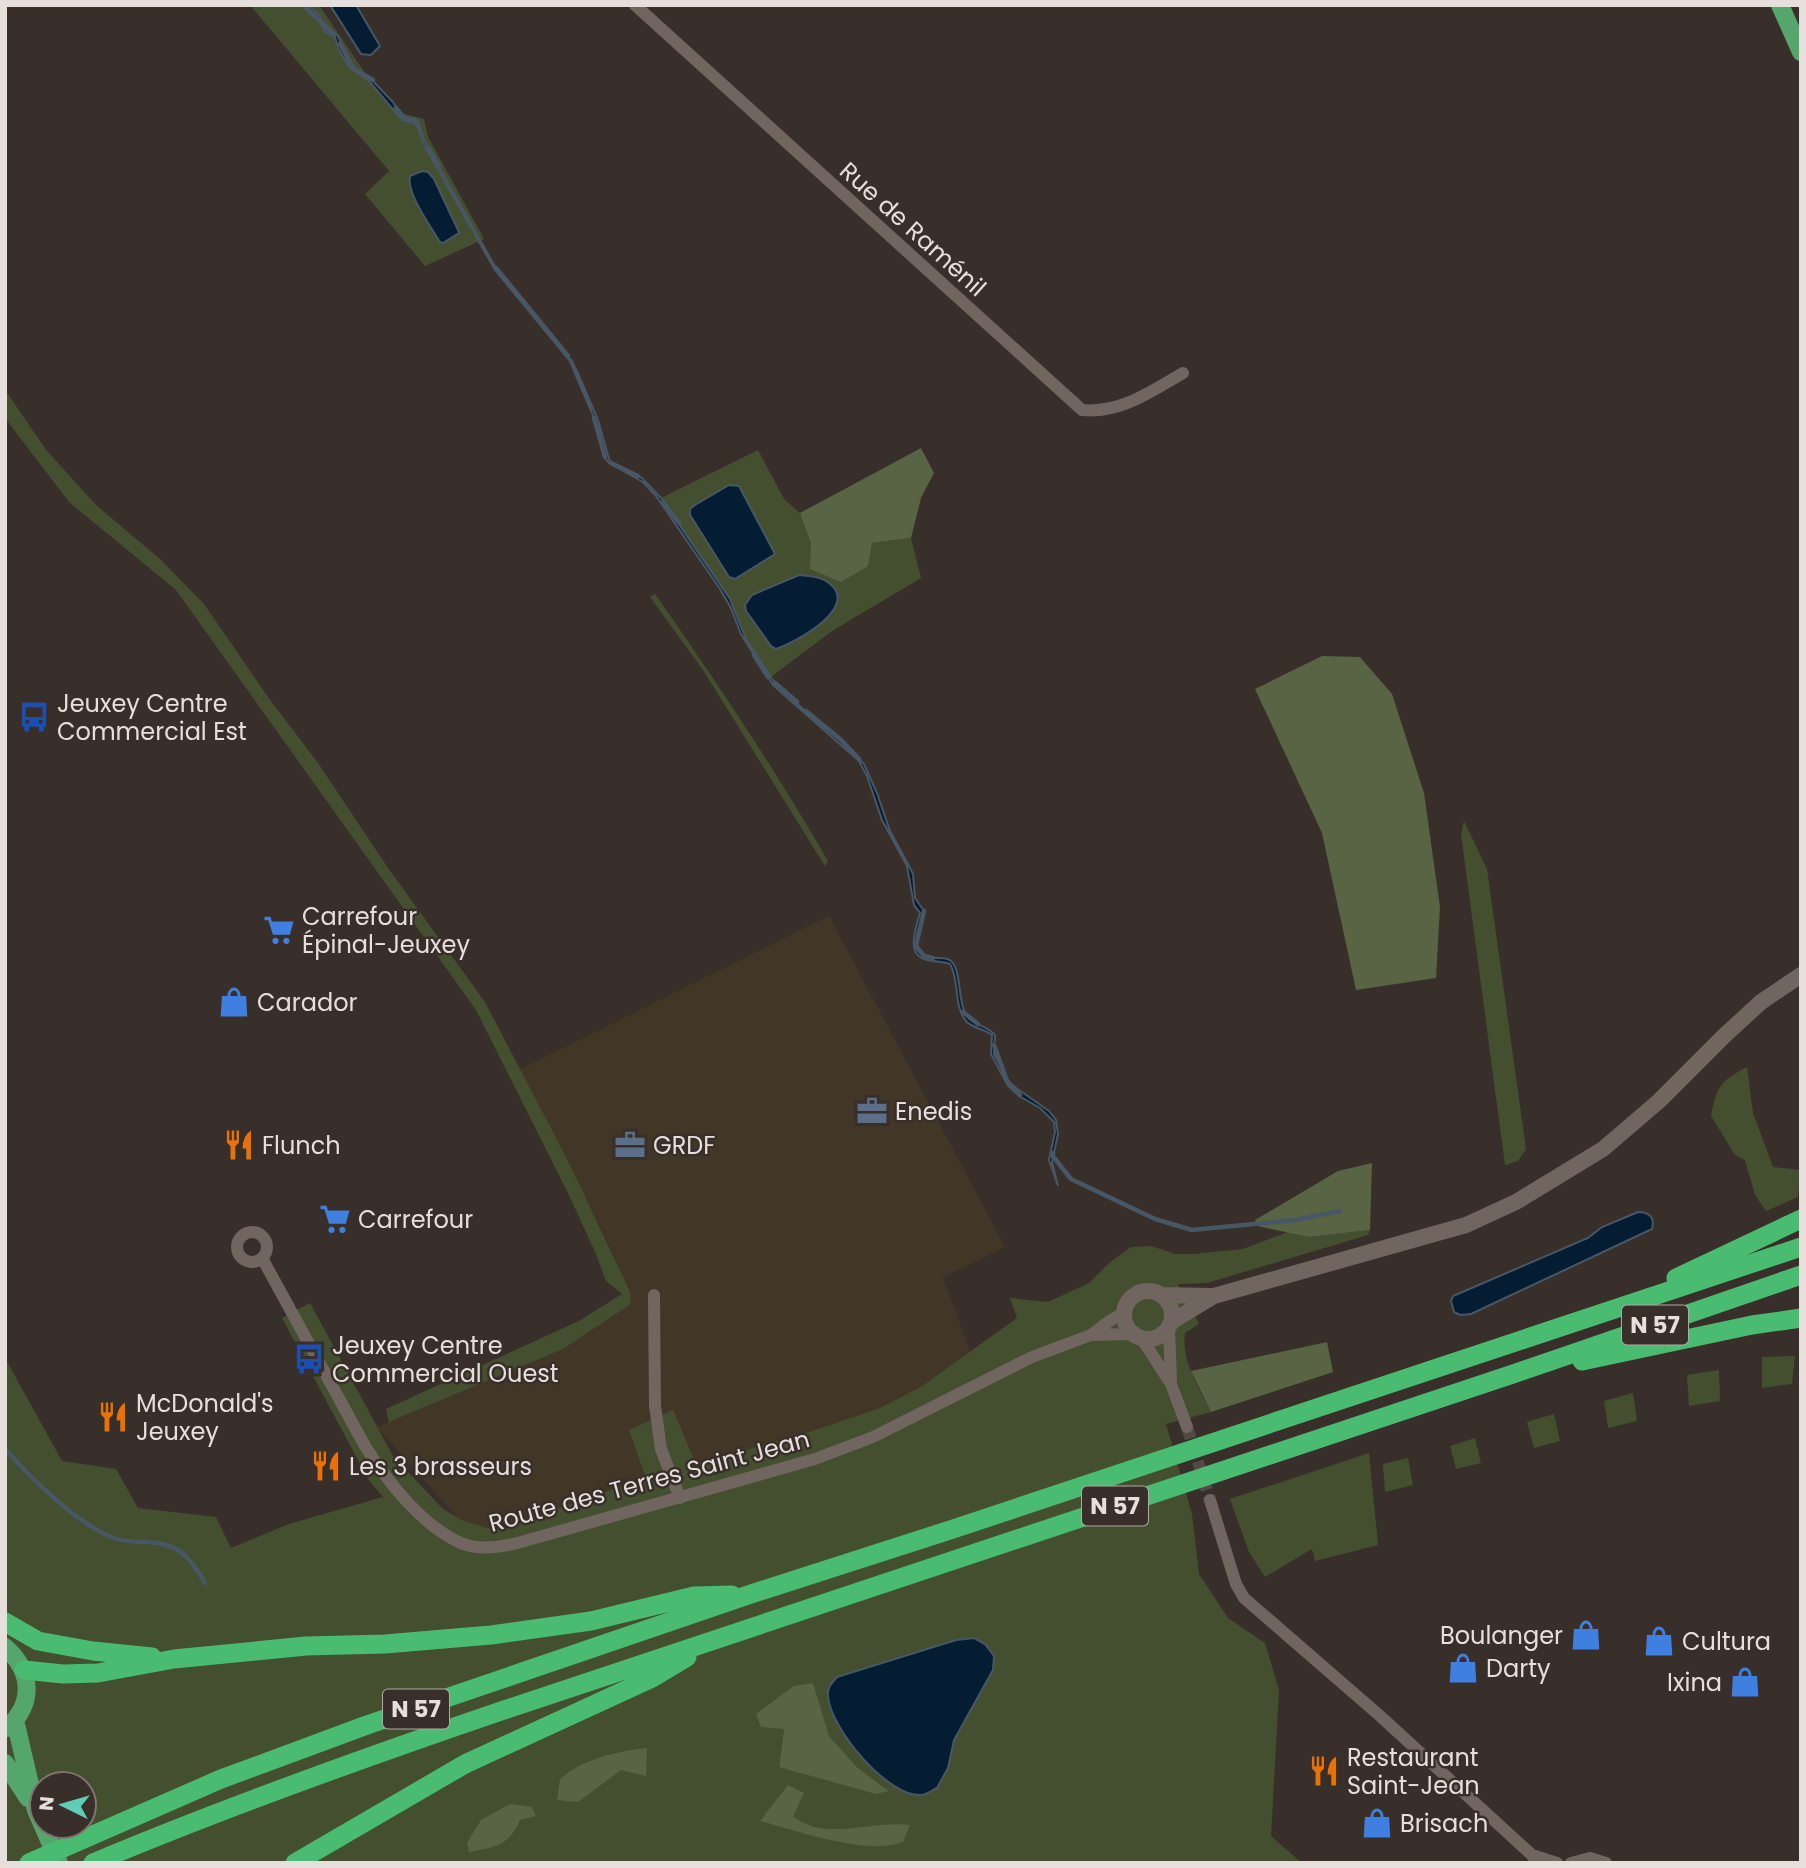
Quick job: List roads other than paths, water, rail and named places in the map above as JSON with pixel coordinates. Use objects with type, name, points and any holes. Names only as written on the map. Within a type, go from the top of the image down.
[{"type":"highway","points":[[1626,1306],[1668,1282],[1801,1219]]},
{"type":"highway","name":"N 57","points":[[29,1863],[220,1779],[367,1725],[751,1594],[1801,1247]]},
{"type":"highway","name":"N 57","points":[[93,1863],[156,1836],[344,1765],[1801,1275]]},
{"type":"highway","points":[[1510,1375],[1752,1325],[1801,1318]]},
{"type":"highway","points":[[24,1670],[63,1674],[98,1673],[174,1659],[306,1646],[385,1644],[491,1636],[591,1621],[694,1596],[751,1594]]},
{"type":"highway","points":[[5,1622],[38,1641],[93,1651],[174,1659]]},
{"type":"highway","points":[[295,1863],[465,1764],[652,1678],[720,1637]]},
{"type":"main road","points":[[1780,5],[1801,52]]},
{"type":"main road","points":[[5,1647],[16,1657],[24,1670],[27,1687],[24,1705],[10,1724],[28,1782]]},
{"type":"main road","points":[[5,1763],[28,1800]]},
{"type":"main road","points":[[49,1840],[59,1863]]},
{"type":"street","name":"Rue de Raménil","points":[[635,5],[1082,410],[1102,411],[1130,403],[1183,373]]},
{"type":"street","points":[[1187,1427],[1171,1384],[1128,1328],[1124,1314],[1131,1298],[1138,1294],[1154,1292],[1162,1295],[1214,1296],[1466,1225],[1516,1202],[1603,1149],[1658,1101],[1761,1002],[1801,975]]},
{"type":"street","name":"Route des Terres Saint Jean","points":[[262,1258],[383,1475],[410,1506],[462,1544],[482,1547],[502,1547],[814,1460],[873,1437],[1032,1357],[1091,1335],[1124,1314]]},
{"type":"street","points":[[654,1295],[655,1406],[661,1449],[680,1498]]},
{"type":"street","points":[[1162,1295],[1171,1308],[1171,1384]]},
{"type":"street","points":[[1132,1336],[1157,1338],[1170,1325],[1214,1296]]},
{"type":"street","name":"Route des Terres Saint Jean","points":[[1091,1335],[1132,1336]]},
{"type":"street","points":[[1210,1500],[1236,1584],[1244,1598],[1379,1715],[1534,1859],[1557,1863]]},
{"type":"street","points":[[1571,1863],[1590,1858],[1606,1863]]},
{"type":"water","points":[[303,5],[308,5],[320,16],[326,30],[338,36],[348,63],[369,77],[393,102],[402,117],[418,121],[425,142],[497,270],[572,361],[598,420],[613,465],[642,478],[661,498],[730,599],[746,639],[774,682],[841,740],[864,764],[890,831],[913,874],[915,898],[924,911],[916,941],[919,952],[925,956],[951,961],[956,971],[965,1013],[995,1035],[994,1054],[1009,1083],[1049,1111],[1056,1120],[1058,1134],[1052,1162],[1058,1186],[1049,1160],[1055,1132],[1054,1122],[1040,1108],[1008,1086],[991,1054],[992,1035],[966,1021],[962,1015],[950,964],[927,960],[916,953],[914,940],[920,913],[914,905],[907,866],[882,820],[859,761],[773,685],[741,634],[720,589],[656,496],[643,482],[609,463],[604,456],[599,429],[570,361],[495,270],[423,143],[417,124],[402,120],[369,81],[349,67],[335,37],[325,32],[317,16]]},
{"type":"water","points":[[330,5],[356,5],[380,46],[371,55],[361,54]]},
{"type":"water","points":[[422,171],[428,172],[434,179],[459,233],[443,243],[425,219],[412,191],[410,176]]},
{"type":"water","points":[[729,485],[739,486],[775,554],[735,579],[729,577],[690,515],[690,509],[695,505]]},
{"type":"water","points":[[799,575],[826,581],[836,591],[837,601],[823,622],[776,649],[746,611],[745,605],[752,595]]},
{"type":"water","points":[[1638,1212],[1651,1216],[1652,1229],[1471,1314],[1460,1315],[1454,1312],[1451,1301],[1453,1296],[1588,1238],[1602,1227]]},
{"type":"water","points":[[974,1638],[985,1644],[994,1656],[993,1670],[954,1740],[948,1768],[937,1788],[922,1795],[908,1793],[878,1773],[850,1742],[831,1710],[829,1688],[837,1677],[956,1640]]},
{"type":"waterway","points":[[303,5],[334,34]]},
{"type":"waterway","points":[[340,44],[354,69],[373,80]]},
{"type":"waterway","points":[[396,108],[404,118],[415,120],[418,125]]},
{"type":"waterway","points":[[429,149],[438,165]]},
{"type":"waterway","points":[[496,268],[568,356]]},
{"type":"waterway","points":[[575,370],[591,407]]},
{"type":"waterway","points":[[594,418],[605,457]]},
{"type":"waterway","points":[[611,463],[638,476]]},
{"type":"waterway","points":[[663,502],[679,523]]},
{"type":"waterway","points":[[754,655],[768,677]]},
{"type":"waterway","points":[[775,683],[797,702]]},
{"type":"waterway","points":[[806,711],[859,759]]},
{"type":"waterway","points":[[924,911],[916,946],[924,956],[933,958]]},
{"type":"waterway","points":[[963,1012],[978,1024]]},
{"type":"waterway","points":[[994,1045],[1007,1081],[1020,1095]]},
{"type":"waterway","points":[[1053,1153],[1071,1179],[1155,1219],[1192,1230],[1296,1220],[1340,1211]]},
{"type":"waterway","points":[[5,1449],[42,1487],[84,1522],[118,1539],[158,1543],[175,1549],[188,1559],[205,1583]]},
{"type":"tunnel","points":[[1187,1427],[1210,1500]]},
{"type":"place","name":"Jeuxey Centre Commercial Est","points":[[34,717]]},
{"type":"place","name":"Carrefour Épinal-Jeuxey","points":[[279,930]]},
{"type":"place","name":"Carador","points":[[234,1002]]},
{"type":"place","name":"Enedis","points":[[872,1111]]},
{"type":"place","name":"Flunch","points":[[239,1145]]},
{"type":"place","name":"GRDF","points":[[630,1145]]},
{"type":"place","name":"Carrefour","points":[[335,1219]]},
{"type":"place","name":"Jeuxey Centre Commercial Ouest","points":[[309,1359]]},
{"type":"place","name":"McDonald's Jeuxey","points":[[113,1417]]},
{"type":"place","name":"Les 3 brasseurs","points":[[326,1466]]},
{"type":"place","name":"Boulanger","points":[[1586,1635]]},
{"type":"place","name":"Cultura","points":[[1659,1641]]},
{"type":"place","name":"Darty","points":[[1463,1668]]},
{"type":"place","name":"Ixina","points":[[1745,1682]]},
{"type":"place","name":"Restaurant Saint-Jean","points":[[1324,1771]]},
{"type":"place","name":"Brisach","points":[[1377,1823]]}]
